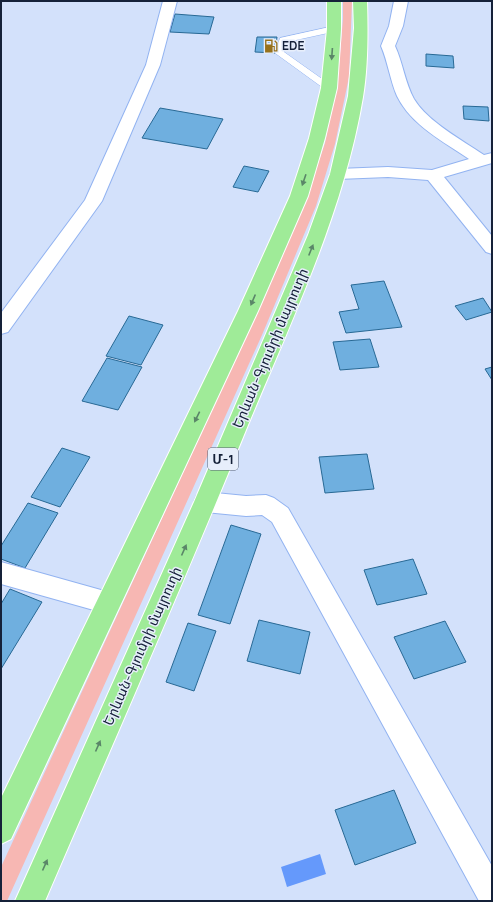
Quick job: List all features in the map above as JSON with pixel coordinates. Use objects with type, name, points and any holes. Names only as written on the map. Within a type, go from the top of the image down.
[{"type":"highway","points":[[1,829],[248,311],[299,196],[317,138],[329,88],[334,29],[334,1]]},
{"type":"highway","name":"Երևան-Գյումրի մայրուղի","points":[[30,901],[205,502],[317,235],[338,174],[356,96],[361,28],[360,1]]},
{"type":"street","points":[[1,327],[92,201],[153,66],[170,1]]},
{"type":"street","points":[[401,1],[396,26],[388,46],[406,99],[427,122],[487,159]]},
{"type":"street","points":[[338,174],[388,172],[433,175],[487,159]]},
{"type":"street","points":[[433,175],[492,248]]},
{"type":"street","points":[[205,502],[246,506],[266,505],[280,515],[492,895]]},
{"type":"street","points":[[1,573],[108,604]]},
{"type":"lane","points":[[329,88],[279,52],[283,40],[334,29]]},
{"type":"shaded area","points":[[343,1],[352,1],[349,77],[335,144],[316,206],[262,335],[7,901],[1,901],[1,867],[248,332],[304,205],[325,143],[338,77]]},
{"type":"water","points":[[320,854],[326,874],[287,887],[281,867]]},
{"type":"building","points":[[175,14],[214,17],[209,34],[170,32]]},
{"type":"building","points":[[257,37],[277,37],[275,53],[255,52]]},
{"type":"building","points":[[426,54],[453,56],[454,68],[426,66]]},
{"type":"building","points":[[463,106],[488,107],[489,121],[464,119]]},
{"type":"building","points":[[160,108],[223,119],[207,149],[142,138]]},
{"type":"building","points":[[244,166],[269,171],[258,192],[233,187]]},
{"type":"building","points":[[384,281],[402,327],[346,333],[339,312],[359,309],[351,285]]},
{"type":"building","points":[[483,298],[492,312],[466,320],[455,306]]},
{"type":"building","points":[[129,316],[163,325],[141,365],[106,356]]},
{"type":"building","points":[[370,339],[379,367],[340,370],[333,342]]},
{"type":"building","points":[[107,358],[142,367],[118,410],[82,401]]},
{"type":"building","points":[[492,367],[492,380],[485,369]]},
{"type":"building","points":[[62,448],[90,457],[60,507],[31,497]]},
{"type":"building","points":[[367,454],[374,489],[325,493],[319,457]]},
{"type":"building","points":[[28,503],[58,513],[25,568],[1,559],[1,546]]},
{"type":"building","points":[[231,525],[261,534],[230,624],[198,615]]},
{"type":"building","points":[[413,559],[427,594],[377,605],[364,570]]},
{"type":"building","points":[[10,589],[42,602],[1,669],[1,604]]},
{"type":"building","points":[[259,620],[310,632],[300,674],[247,661]]},
{"type":"building","points":[[445,621],[466,662],[414,679],[394,637]]},
{"type":"building","points":[[188,623],[216,631],[194,691],[166,682]]},
{"type":"building","points":[[394,790],[416,843],[355,865],[335,810]]},
{"type":"place","name":"EDE","points":[[271,46]]}]
